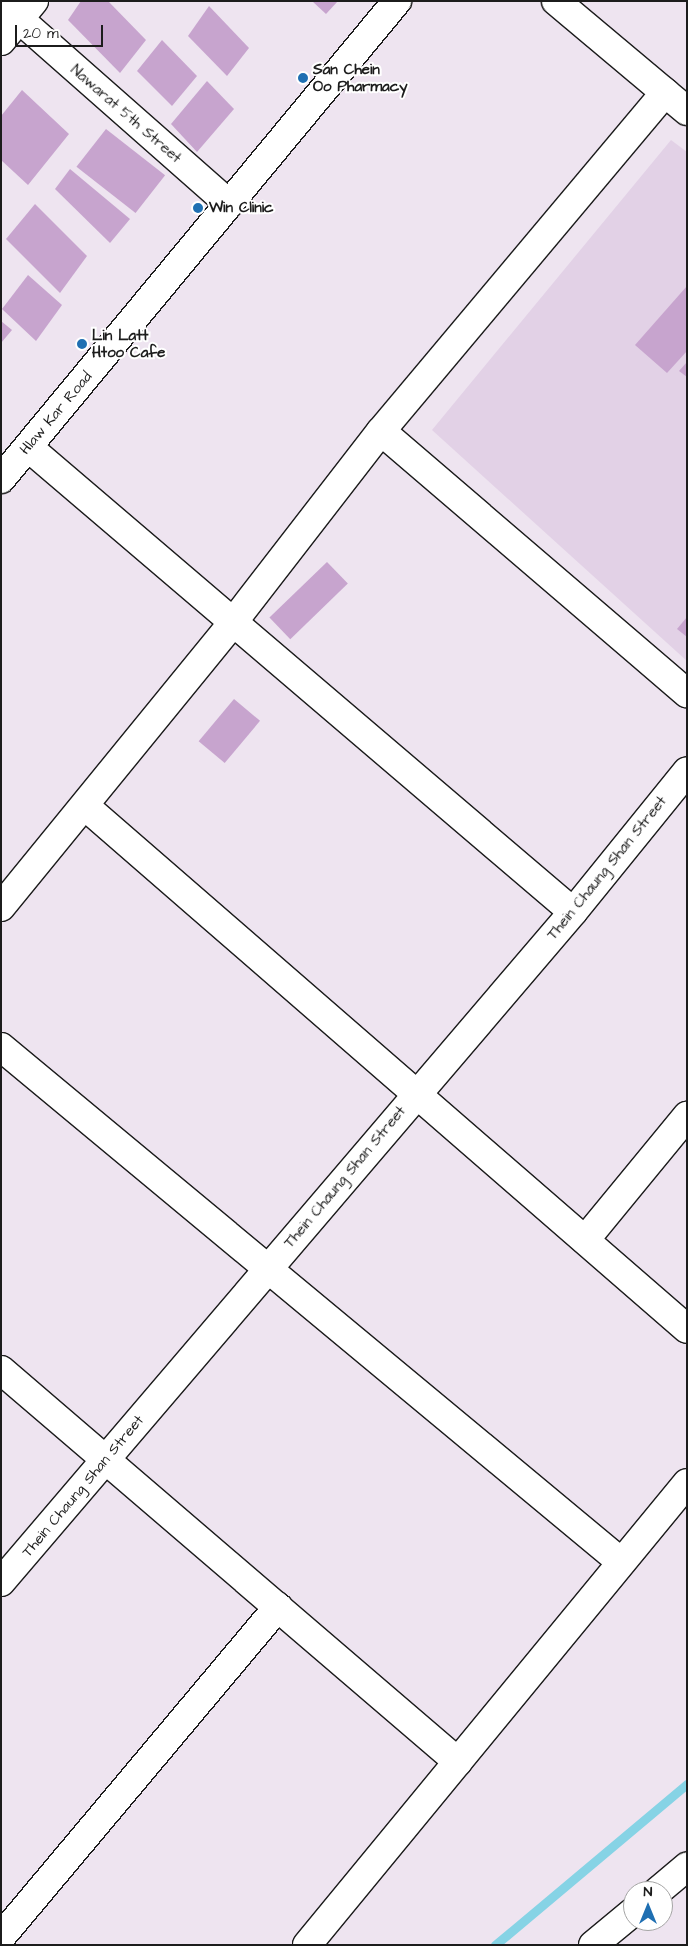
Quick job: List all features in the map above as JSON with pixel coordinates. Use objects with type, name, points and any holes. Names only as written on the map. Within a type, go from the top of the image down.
[{"type":"street","name":"Hlaw Kar Road","points":[[1,479],[397,1]]},
{"type":"street","points":[[556,1],[687,110]]},
{"type":"street","name":"Nawarat 5th Street","points":[[18,8],[229,204]]},
{"type":"street","points":[[1,41],[18,8]]},
{"type":"street","points":[[1,907],[234,621],[381,431],[664,92]]},
{"type":"street","points":[[381,431],[687,694]]},
{"type":"street","points":[[28,447],[573,912]]},
{"type":"street","name":"Thein Chaung Shan Street","points":[[1,1582],[573,912],[687,771]]},
{"type":"street","points":[[85,806],[687,1329]]},
{"type":"street","points":[[1,1047],[621,1562]]},
{"type":"street","points":[[585,1240],[687,1116]]},
{"type":"street","points":[[1,1370],[458,1762]]},
{"type":"street","points":[[307,1945],[687,1483]]},
{"type":"street","points":[[1,1937],[278,1607]]},
{"type":"street","points":[[670,1881],[687,1867]]},
{"type":"street","points":[[593,1945],[623,1920]]},
{"type":"shaded area","points":[[671,140],[687,152],[687,661],[432,430]]},
{"type":"building","points":[[81,1],[108,1],[146,40],[120,73],[68,20]]},
{"type":"building","points":[[312,1],[338,1],[326,14]]},
{"type":"building","points":[[209,6],[249,48],[227,76],[188,36]]},
{"type":"building","points":[[162,40],[197,76],[172,106],[137,71]]},
{"type":"building","points":[[207,81],[234,109],[197,152],[171,124]]},
{"type":"building","points":[[22,90],[69,134],[28,185],[1,160],[1,116]]},
{"type":"building","points":[[106,129],[165,175],[136,213],[76,167]]},
{"type":"building","points":[[70,169],[130,219],[110,243],[55,189]]},
{"type":"building","points":[[35,204],[87,256],[60,293],[6,239]]},
{"type":"building","points":[[28,275],[62,305],[36,341],[2,309]]},
{"type":"building","points":[[687,286],[687,351],[667,373],[635,345]]},
{"type":"building","points":[[1,321],[12,330],[1,343]]},
{"type":"building","points":[[687,362],[687,377],[679,371]]},
{"type":"building","points":[[327,562],[348,584],[290,639],[269,618]]},
{"type":"building","points":[[687,617],[687,637],[677,629]]},
{"type":"building","points":[[234,699],[260,721],[225,763],[199,741]]},
{"type":"waterway","points":[[495,1945],[687,1784]]},
{"type":"place","name":"San Chein Oo Pharmacy","points":[[303,78]]},
{"type":"place","name":"Win Clinic","points":[[198,208]]},
{"type":"place","name":"Lin Latt Htoo Cafe","points":[[82,344]]}]
